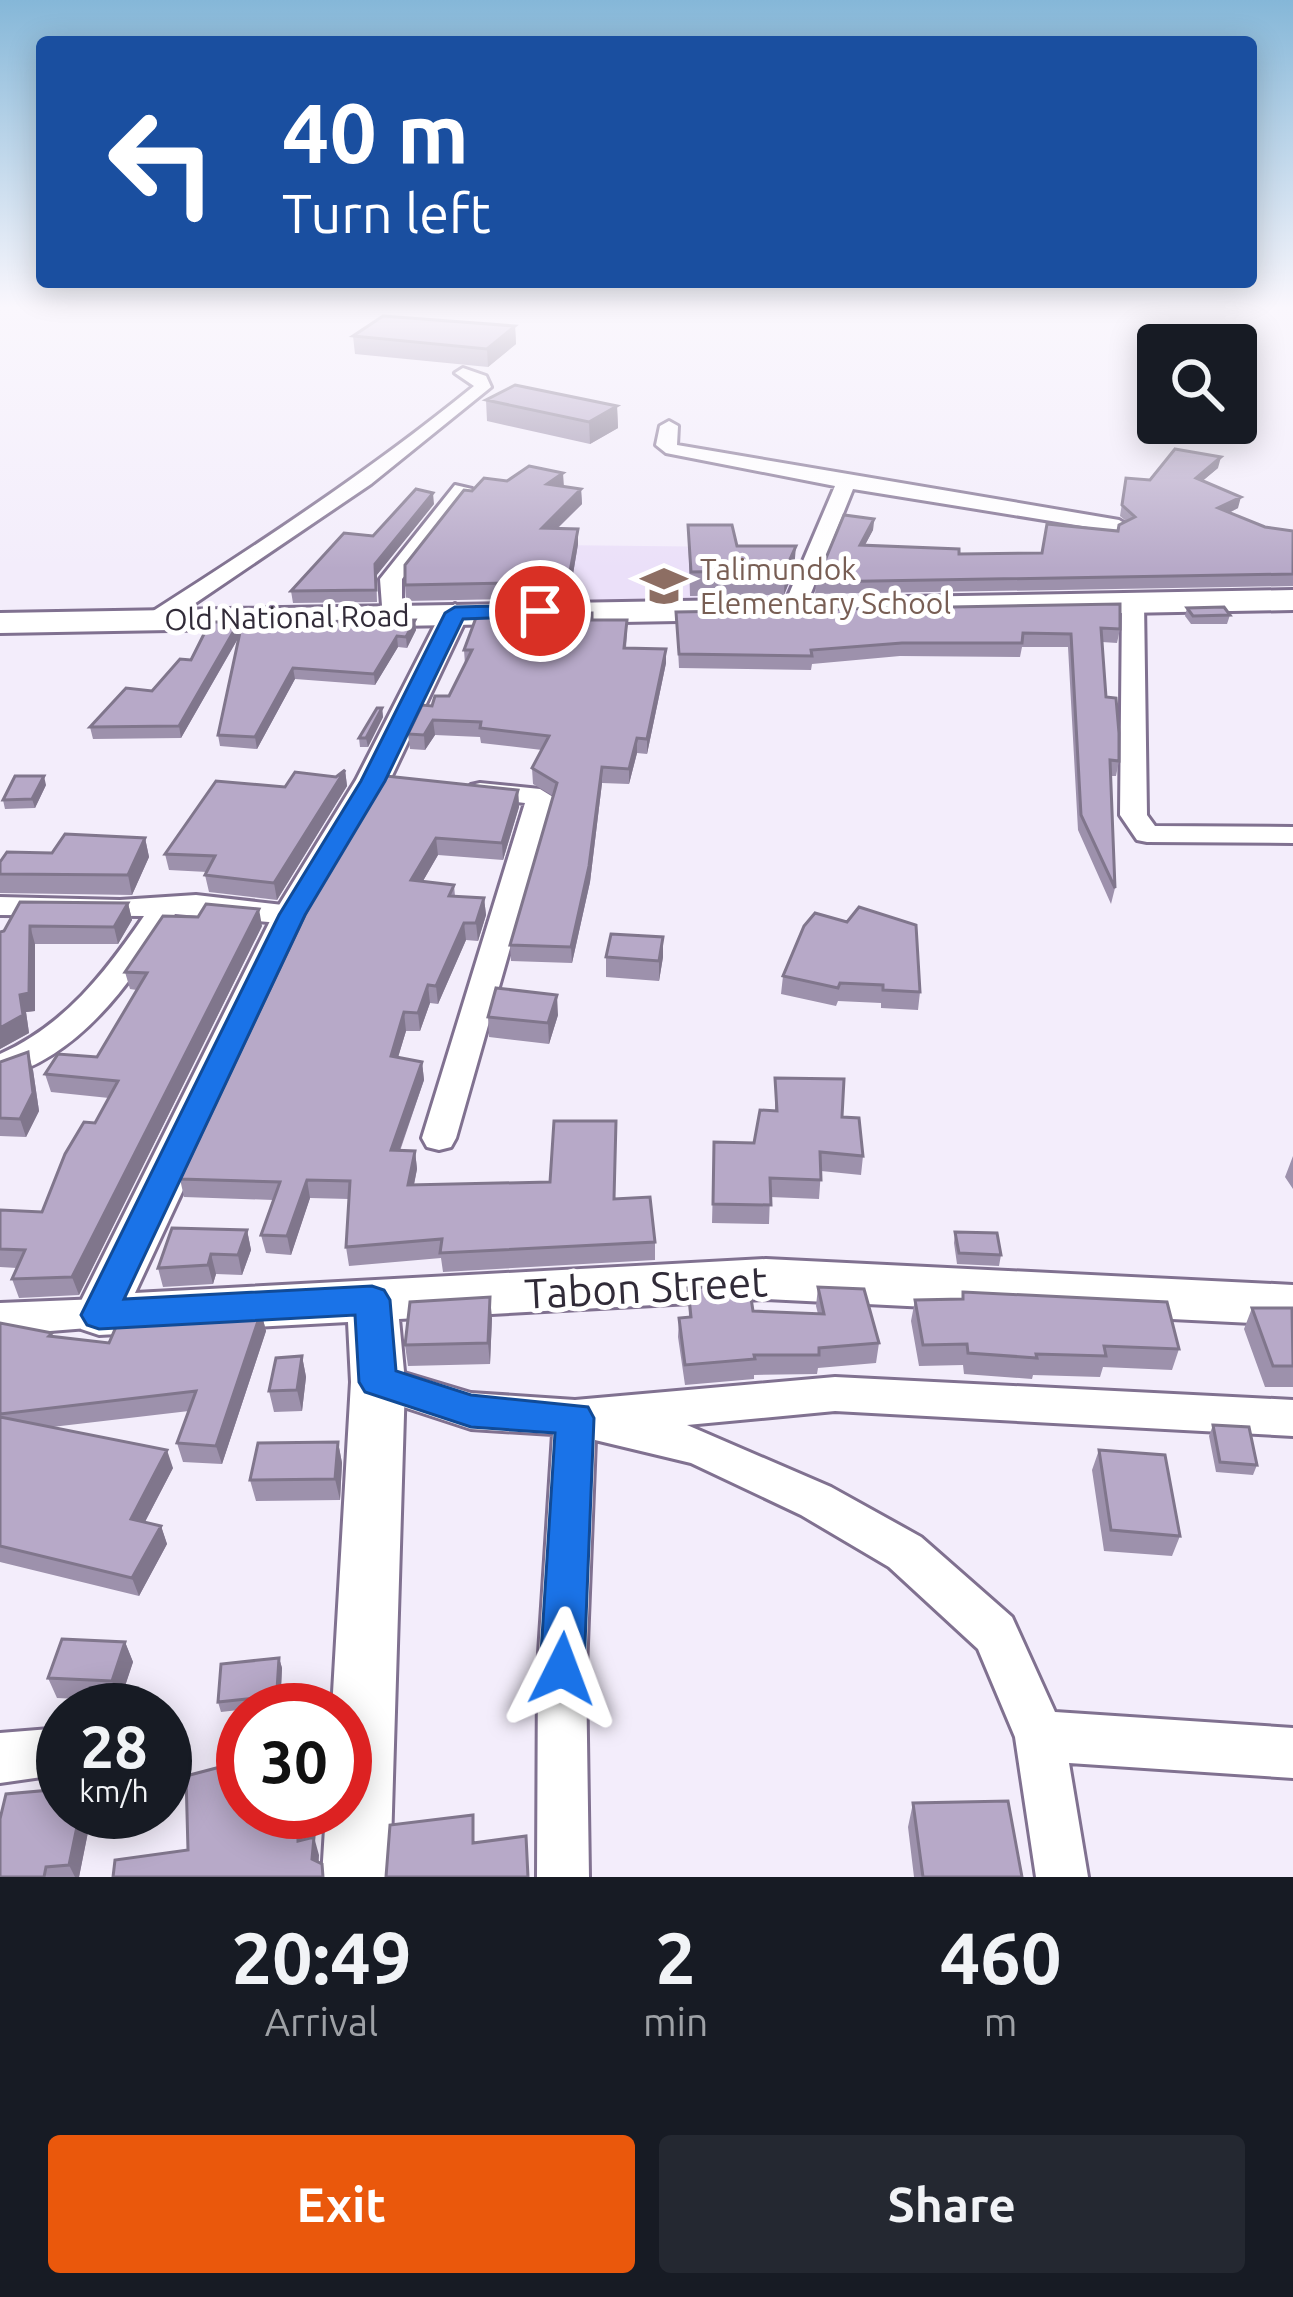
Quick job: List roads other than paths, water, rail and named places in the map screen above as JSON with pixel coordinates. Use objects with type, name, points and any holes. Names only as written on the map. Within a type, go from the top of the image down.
[{"type":"main road","name":"Old National Road","points":[[0,623],[1293,600]]},
{"type":"street","points":[[155,620],[310,519],[475,394]]},
{"type":"street","points":[[669,426],[665,445],[672,449],[1119,526]]},
{"type":"street","points":[[794,608],[846,482]]},
{"type":"street","points":[[391,614],[391,579],[462,489]]},
{"type":"street","points":[[1133,602],[1134,815],[1147,834],[1293,835]]},
{"type":"street","points":[[99,1315],[292,915],[373,781],[455,613]]},
{"type":"street","points":[[373,781],[414,784]]},
{"type":"street","points":[[439,1138],[540,796],[456,789]]},
{"type":"street","points":[[0,906],[196,904],[292,915]]},
{"type":"street","points":[[0,1067],[47,1045],[98,1005],[166,906]]},
{"type":"street","name":"Tabon Street","points":[[0,1319],[766,1280],[1293,1305]]},
{"type":"street","points":[[356,1877],[378,1382],[372,1300]]},
{"type":"street","points":[[378,1382],[471,1411],[575,1418],[698,1446],[816,1501],[904,1552],[995,1633],[1040,1736],[1062,1877]]},
{"type":"street","points":[[575,1418],[835,1394],[1293,1418]]},
{"type":"street","points":[[563,1877],[562,1669],[575,1418]]},
{"type":"street","points":[[1040,1736],[1293,1753]]},
{"type":"street","points":[[0,1758],[36,1755]]},
{"type":"place","name":"Talimundok Elementary School","points":[[664,586]]}]
